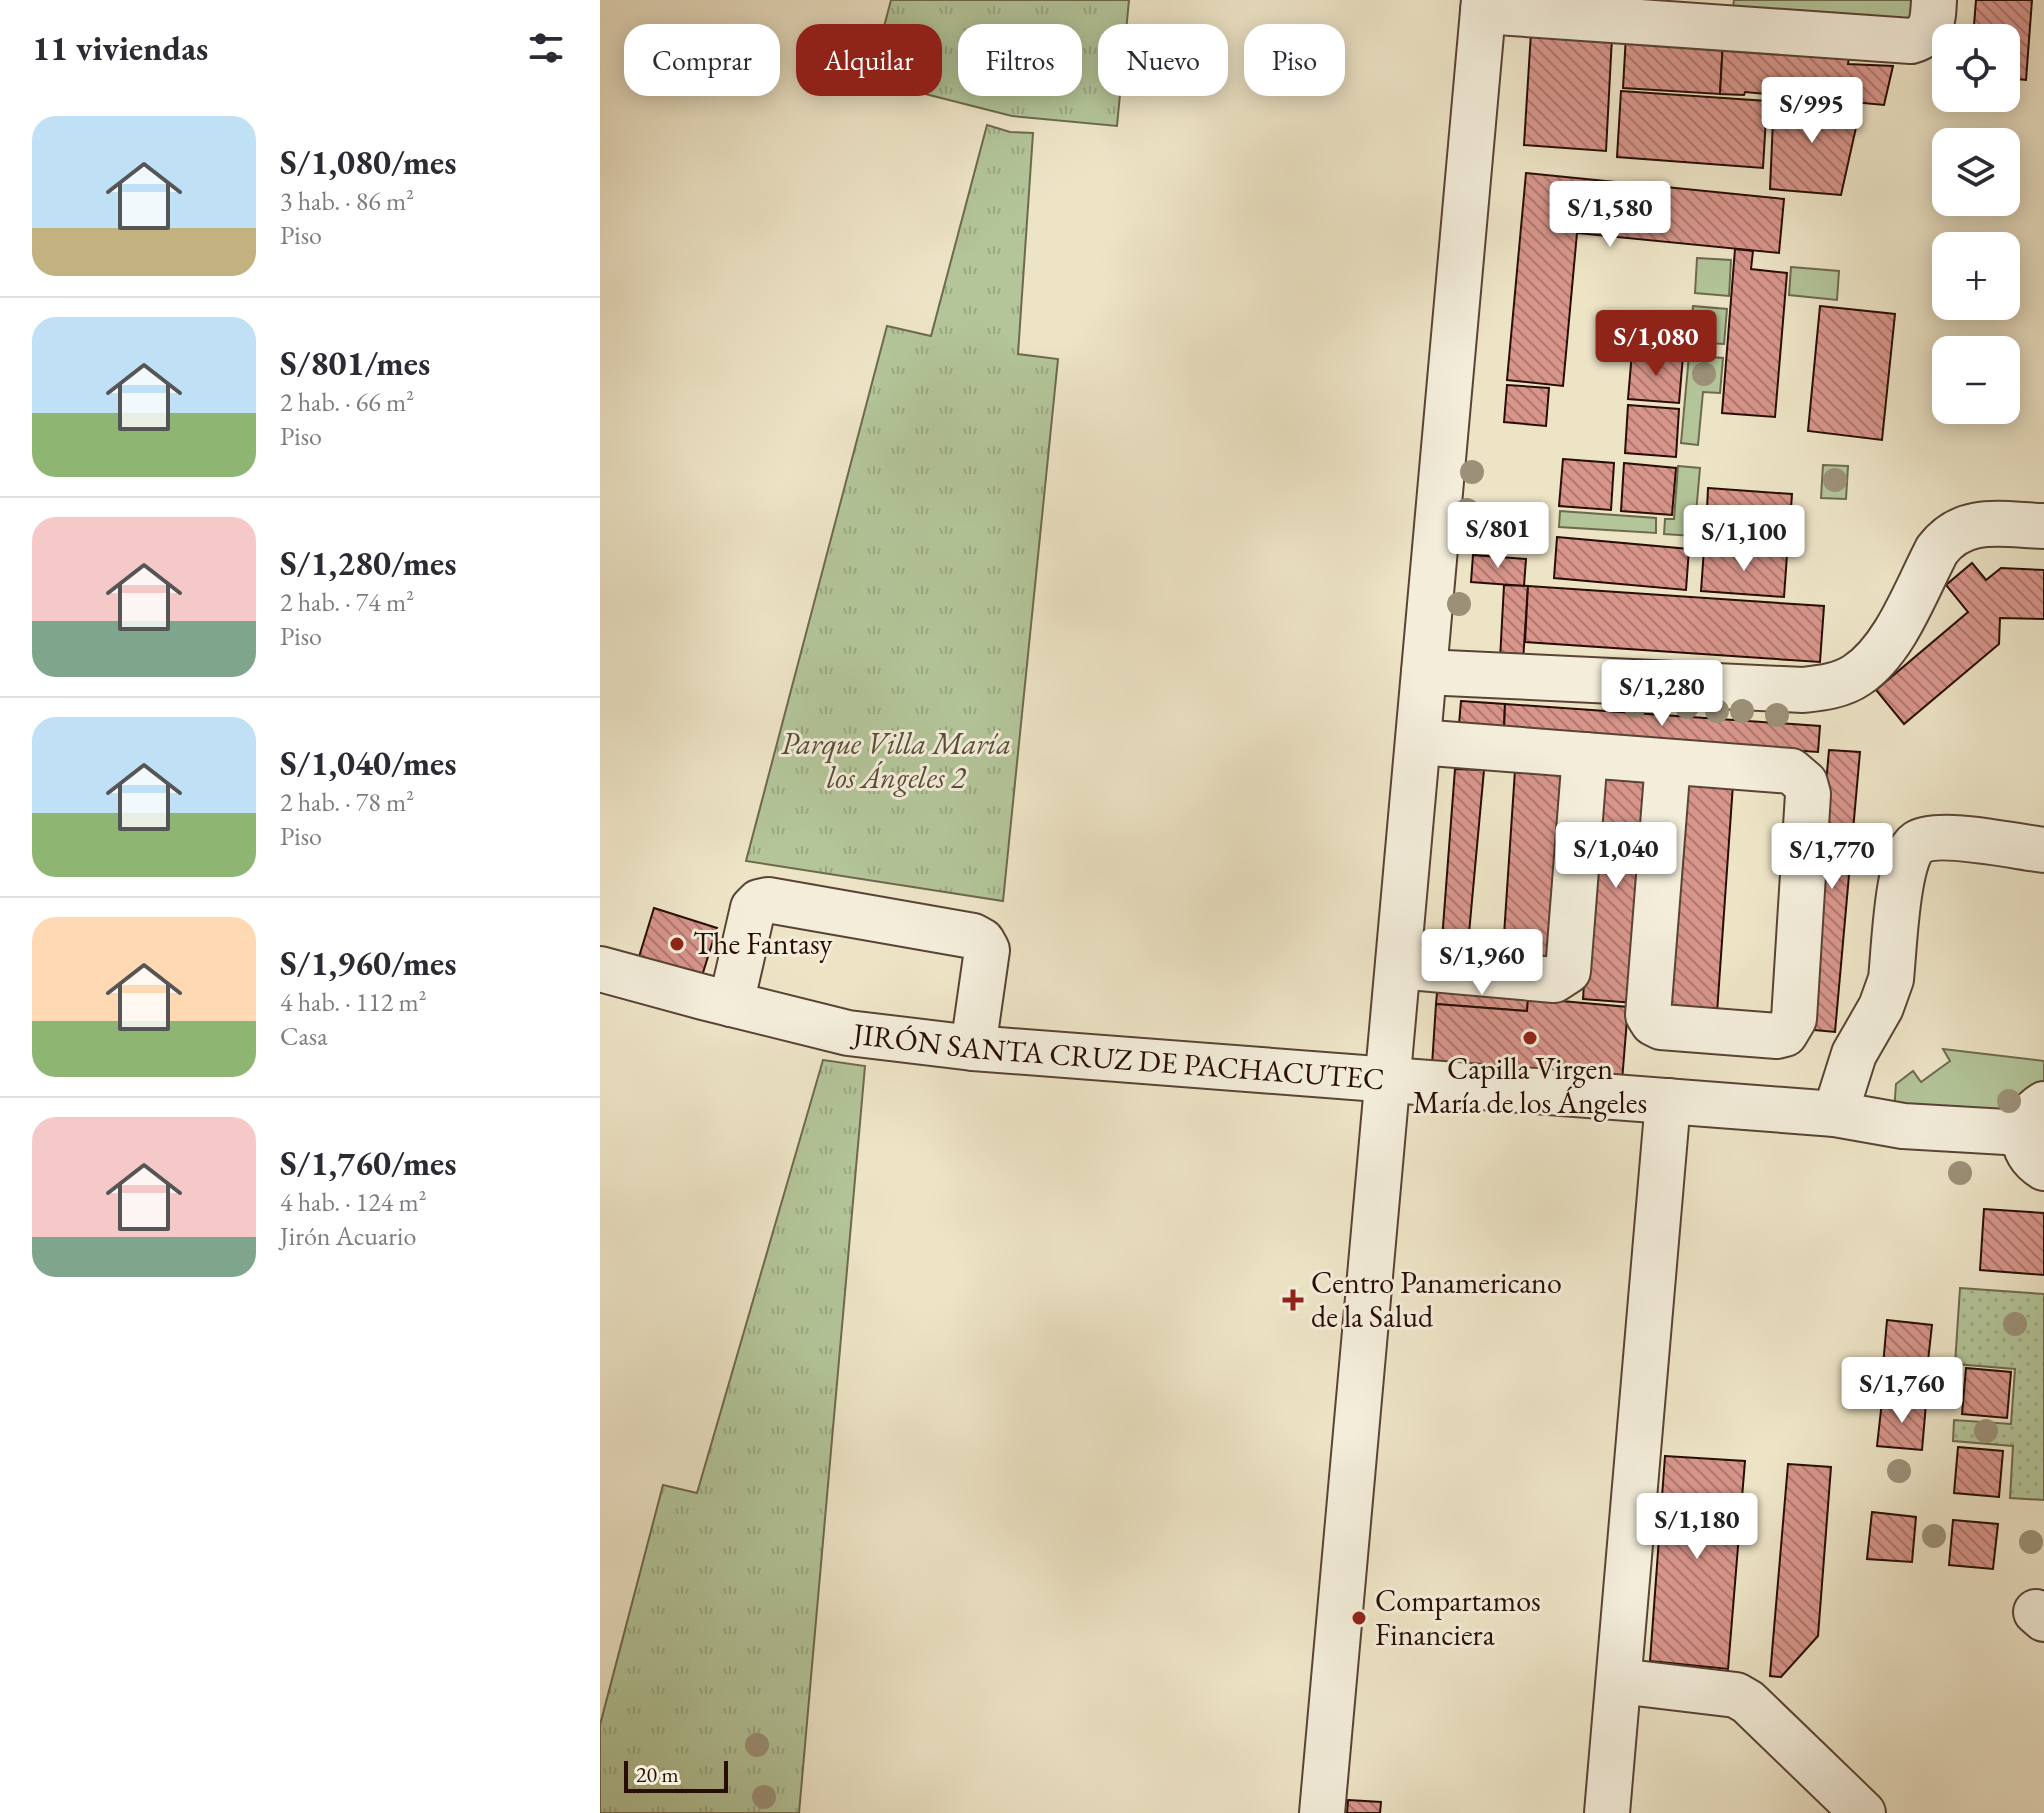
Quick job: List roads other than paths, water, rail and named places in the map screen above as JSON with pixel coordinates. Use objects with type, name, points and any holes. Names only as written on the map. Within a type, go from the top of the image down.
[{"type":"street","points":[[1322,1813],[1483,5],[1911,41],[1929,32],[1933,23],[1934,0]]},
{"type":"street","points":[[1424,672],[1803,690],[1828,687],[1854,677],[1887,647],[1947,536],[1963,527],[1980,524],[2044,526]]},
{"type":"street","points":[[1418,742],[1791,771],[1805,783],[1808,794],[1794,1019],[1785,1034],[1777,1036],[1661,1027],[1653,1023],[1648,1015],[1668,762]]},
{"type":"street","points":[[1398,966],[1554,980],[1568,971],[1585,755]]},
{"type":"street","points":[[1835,1114],[1854,1054],[1887,995],[1903,866],[1914,845],[1921,840],[1940,837],[2044,850]]},
{"type":"street","points":[[731,1004],[753,908],[759,902],[768,900],[973,936],[982,941],[987,950],[973,1048]]},
{"type":"street","name":"JIRÓN SANTA CRUZ DE PACHACUTEC","points":[[600,969],[848,1033],[973,1048],[1835,1114],[1903,1126],[2037,1135]]},
{"type":"street","points":[[1607,1813],[1668,1101]]},
{"type":"street","points":[[1619,1681],[1736,1695],[1748,1702],[1863,1813]]},
{"type":"place","name":"The Fantasy","points":[[677,944]]},
{"type":"place","name":"Capilla Virgen María de los Ángeles","points":[[1530,1038]]},
{"type":"place","name":"Centro Panamericano de la Salud","points":[[1293,1300]]},
{"type":"place","name":"Compartamos Financiera","points":[[1359,1618]]},
{"type":"park label","name":"Parque Villa María los Ángeles 2","points":[[896,761]]}]
